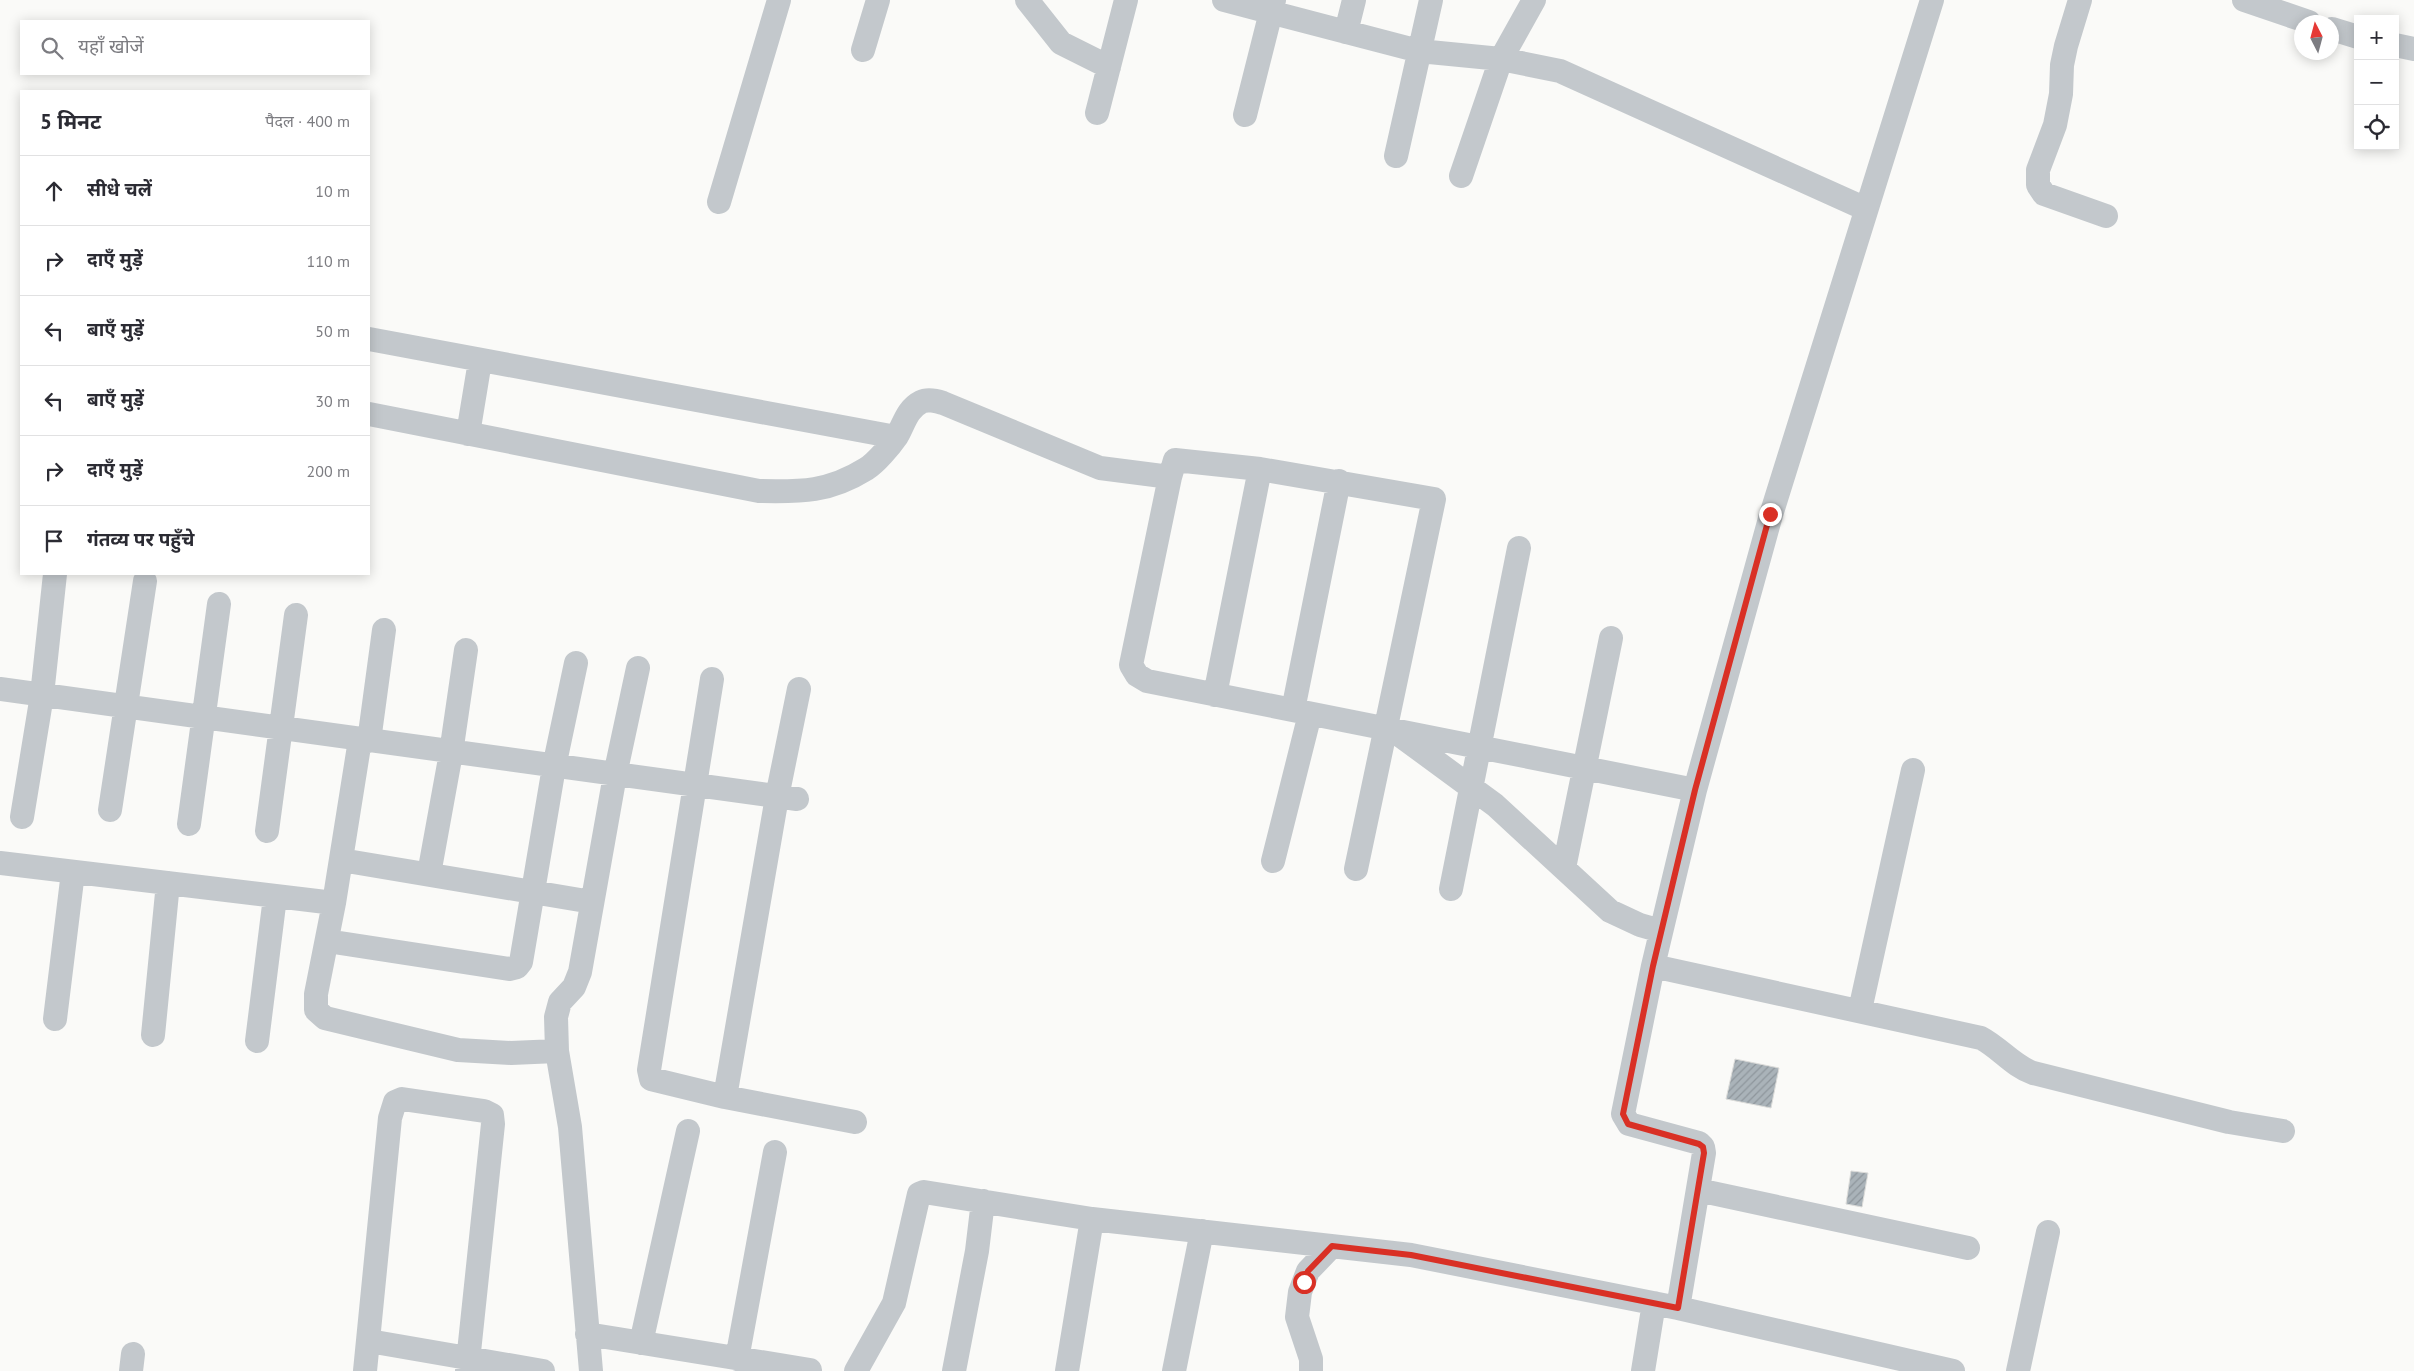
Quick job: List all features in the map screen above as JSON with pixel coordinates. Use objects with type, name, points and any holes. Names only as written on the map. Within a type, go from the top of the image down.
[{"type":"street","points":[[719,202],[779,0]]},
{"type":"street","points":[[863,50],[878,0]]},
{"type":"street","points":[[1027,0],[1061,43],[1109,67]]},
{"type":"street","points":[[1098,113],[1126,0]]},
{"type":"street","points":[[1224,0],[1272,6],[1346,32],[1418,51],[1500,60],[1560,71],[1866,210]]},
{"type":"street","points":[[1346,32],[1354,0]]},
{"type":"street","points":[[1396,156],[1418,51],[1431,0]]},
{"type":"street","points":[[1461,176],[1500,60],[1534,0]]},
{"type":"street","points":[[1678,1308],[1704,1153],[1703,1147],[1699,1144],[1628,1124],[1623,1114],[1653,966],[1695,790],[1770,514],[1932,0]]},
{"type":"street","points":[[2080,0],[2066,46],[2062,65],[2061,94],[2055,125],[2038,170],[2038,185],[2044,194],[2106,216]]},
{"type":"street","points":[[2244,0],[2294,17]]},
{"type":"street","points":[[1245,115],[1272,6]]},
{"type":"street","points":[[2339,31],[2354,36]]},
{"type":"street","points":[[2399,46],[2414,50]]},
{"type":"street","points":[[370,339],[896,437]]},
{"type":"street","points":[[468,434],[480,361]]},
{"type":"street","points":[[370,414],[760,491],[790,492],[814,491],[834,486],[868,468],[896,437],[909,412],[921,402],[933,401],[943,402],[1100,468],[1170,477]]},
{"type":"street","points":[[1356,869],[1389,729],[1434,499],[1260,468],[1175,460],[1131,665],[1137,675],[1147,682],[1389,729],[1480,746],[1695,790]]},
{"type":"street","points":[[1215,695],[1260,468]]},
{"type":"street","points":[[1273,860],[1301,712],[1339,481]]},
{"type":"street","points":[[1451,889],[1519,548]]},
{"type":"street","points":[[22,817],[42,695],[55,575]]},
{"type":"street","points":[[110,810],[145,581]]},
{"type":"street","points":[[189,824],[219,604]]},
{"type":"street","points":[[267,831],[296,615]]},
{"type":"street","points":[[384,630],[365,740],[316,994],[316,1010],[325,1018],[458,1050],[511,1053],[557,1051]]},
{"type":"street","points":[[1564,868],[1611,638]]},
{"type":"street","points":[[428,874],[466,650]]},
{"type":"street","points":[[327,941],[509,969],[522,962],[554,767],[576,663]]},
{"type":"street","points":[[590,1371],[570,1127],[557,1051],[556,1017],[560,1002],[574,988],[580,972],[615,775],[638,668]]},
{"type":"street","points":[[712,679],[693,786],[649,1070],[651,1079],[725,1097],[855,1122]]},
{"type":"street","points":[[0,689],[787,798]]},
{"type":"street","points":[[725,1097],[787,798],[799,689]]},
{"type":"street","points":[[1389,729],[1495,805],[1610,911],[1640,925],[1661,931]]},
{"type":"street","points":[[1860,1010],[1913,770]]},
{"type":"street","points":[[341,860],[592,902]]},
{"type":"street","points":[[0,864],[334,903]]},
{"type":"street","points":[[55,1019],[73,872]]},
{"type":"street","points":[[153,1035],[168,883]]},
{"type":"street","points":[[257,1041],[275,897]]},
{"type":"street","points":[[1653,966],[1981,1038],[1991,1043],[2021,1068],[2033,1073],[2230,1122],[2283,1131]]},
{"type":"street","points":[[365,1371],[390,1118],[395,1102],[402,1099],[484,1111],[492,1115],[493,1124],[468,1365]]},
{"type":"street","points":[[641,1343],[688,1131]]},
{"type":"street","points":[[737,1359],[775,1152]]},
{"type":"street","points":[[1698,1190],[1968,1248]]},
{"type":"street","points":[[856,1371],[894,1303],[918,1194],[924,1192],[1092,1219],[1411,1255],[1678,1308],[1952,1371]]},
{"type":"street","points":[[954,1371],[977,1251],[983,1201]]},
{"type":"street","points":[[1067,1371],[1092,1219]]},
{"type":"street","points":[[1174,1371],[1202,1231]]},
{"type":"street","points":[[2018,1371],[2048,1232]]},
{"type":"street","points":[[1311,1371],[1310,1359],[1297,1317],[1300,1292],[1308,1271],[1332,1246]]},
{"type":"street","points":[[1643,1371],[1654,1303]]},
{"type":"street","points":[[587,1334],[810,1370]]},
{"type":"street","points":[[368,1341],[468,1365],[542,1371]]},
{"type":"building","points":[[1735,1059],[1779,1068],[1771,1108],[1726,1099]]},
{"type":"building","points":[[1851,1171],[1868,1173],[1862,1207],[1846,1204]]},
{"type":"route","points":[[1304,1282],[1308,1271],[1332,1246],[1411,1255],[1678,1308],[1704,1153],[1703,1147],[1699,1144],[1628,1124],[1623,1114],[1653,966],[1695,790],[1770,514]]}]
